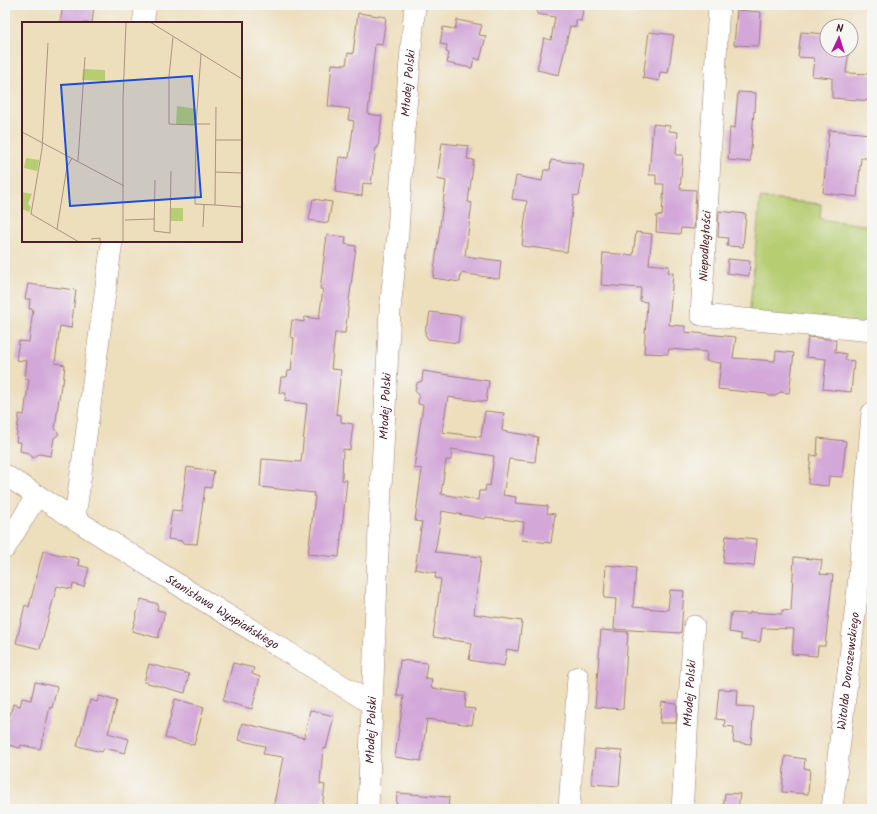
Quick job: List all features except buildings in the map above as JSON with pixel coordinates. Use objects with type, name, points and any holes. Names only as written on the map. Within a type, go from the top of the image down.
[{"type":"street","points":[[143,22],[146,5]]},
{"type":"street","name":"Młodej Polski","points":[[368,809],[379,528],[390,310],[398,233],[404,130],[415,5]]},
{"type":"street","name":"Niepodległości","points":[[719,5],[701,314],[872,331]]},
{"type":"street","points":[[75,518],[112,242]]},
{"type":"street","name":"Witolda Doroszewskiego","points":[[832,809],[858,588],[872,413]]},
{"type":"street","name":"Stanisława Wyspiańskiego","points":[[5,475],[193,594],[372,704]]},
{"type":"street","points":[[5,548],[37,495]]},
{"type":"street","name":"Młodej Polski","points":[[682,809],[694,626]]},
{"type":"street","points":[[569,809],[578,677]]},
{"type":"green space","points":[[760,198],[821,204],[820,219],[872,226],[872,331],[749,319]]}]
